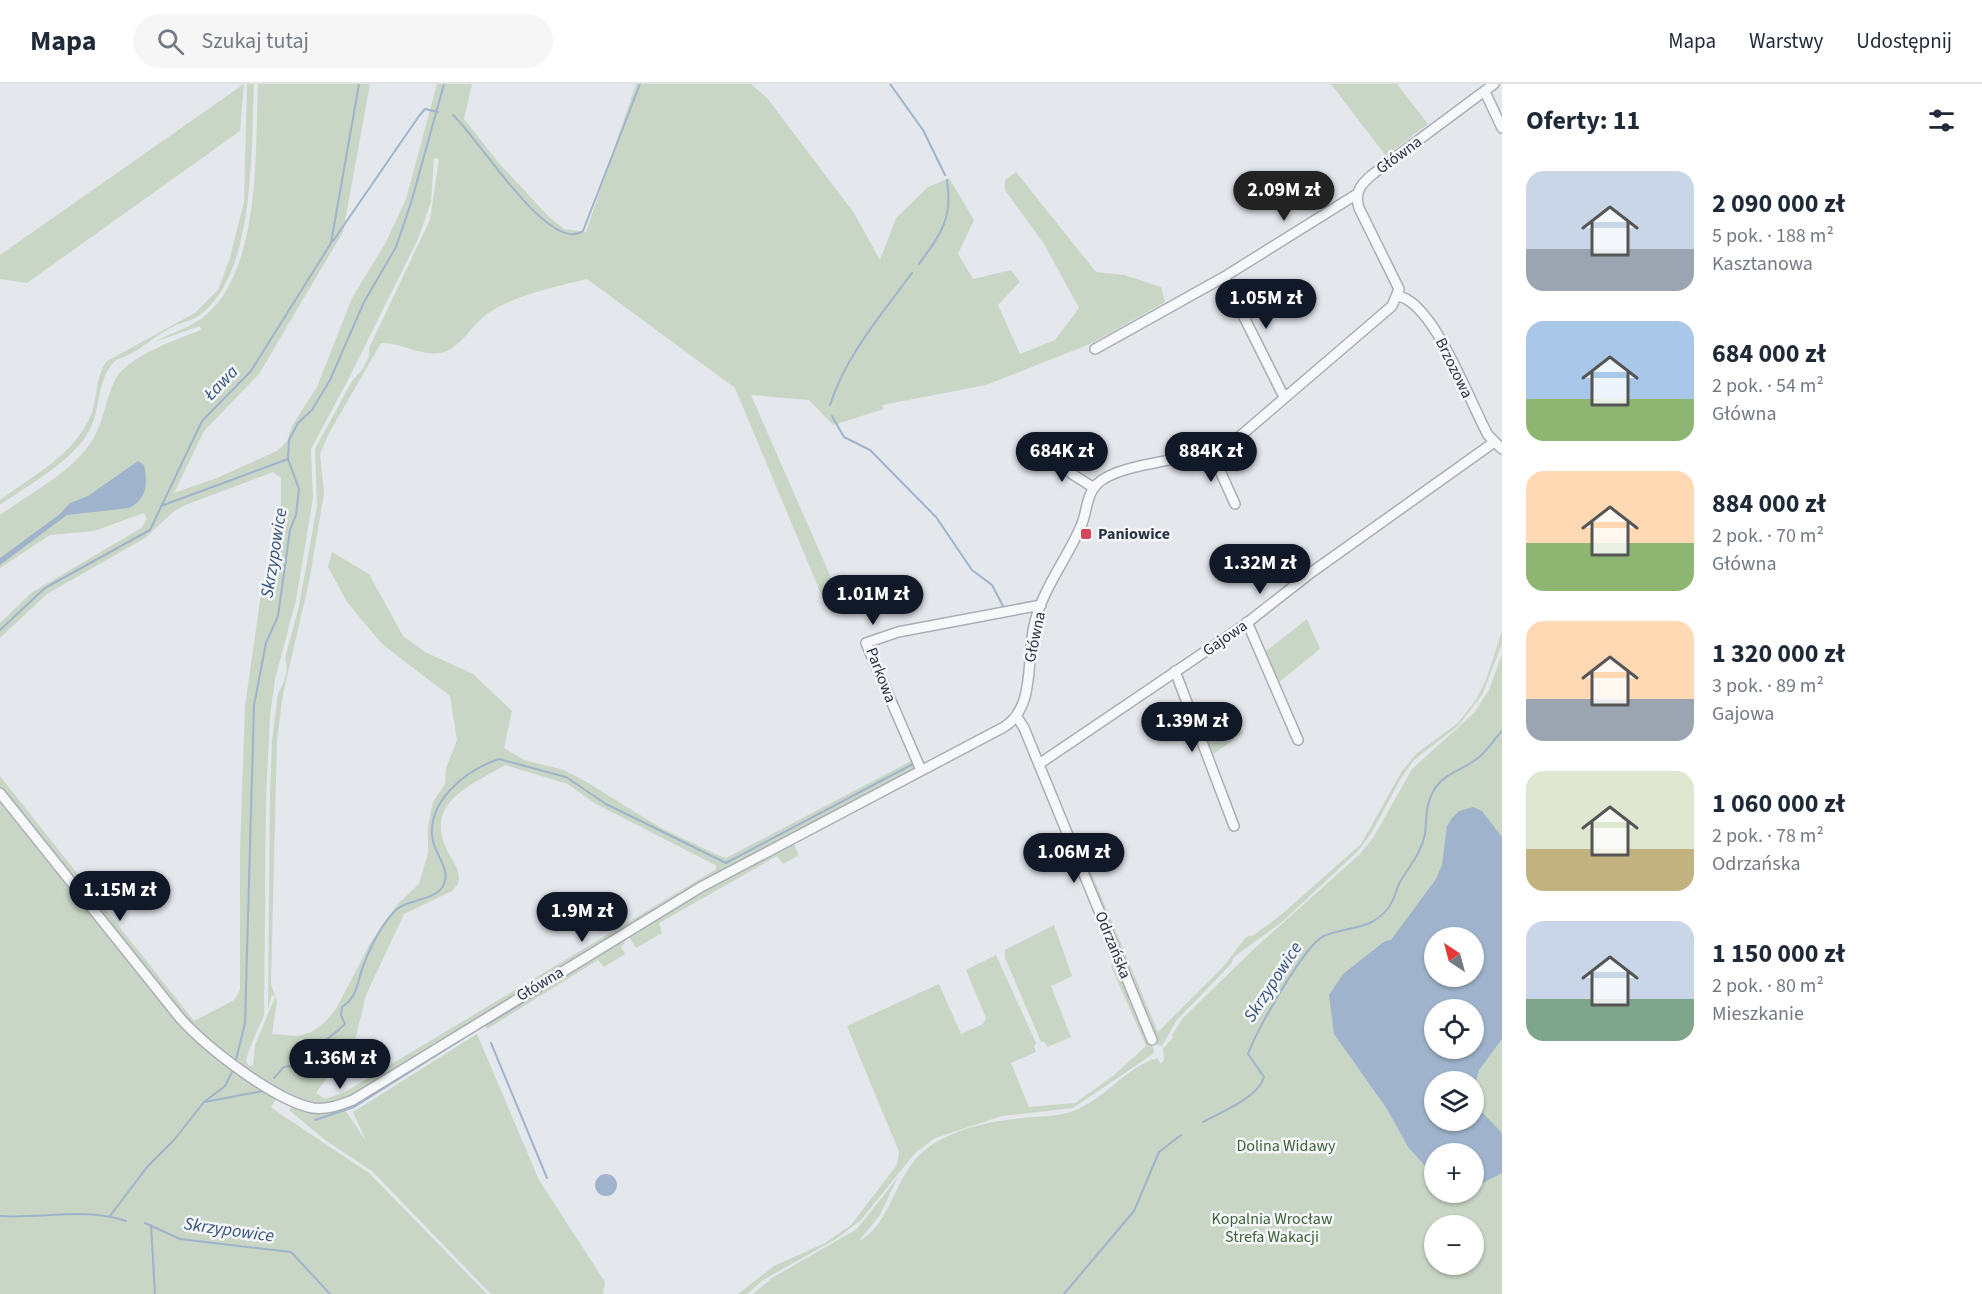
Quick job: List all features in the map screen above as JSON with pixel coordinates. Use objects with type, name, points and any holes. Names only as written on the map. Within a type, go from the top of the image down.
[{"type":"street","name":"Główna","points":[[1095,349],[1224,277],[1357,194],[1373,174],[1494,84]]},
{"type":"street","points":[[1485,92],[1502,128]]},
{"type":"street","points":[[1055,450],[1072,474],[1094,488],[1109,476],[1211,451],[1232,443],[1284,396],[1372,326],[1392,306],[1398,296],[1395,278],[1359,208],[1357,194]]},
{"type":"street","points":[[1224,277],[1284,396]]},
{"type":"street","name":"Brzozowa","points":[[1398,296],[1412,300],[1430,320],[1493,442],[1502,449]]},
{"type":"street","name":"Gajowa","points":[[1039,764],[1247,622],[1312,572],[1493,442]]},
{"type":"street","points":[[1211,451],[1235,504]]},
{"type":"street","name":"Główna","points":[[0,793],[185,1023],[207,1046],[230,1063],[294,1101],[325,1108],[353,1100],[701,887],[1004,727],[1017,717],[1024,702],[1034,626],[1041,605],[1082,524],[1094,488]]},
{"type":"street","name":"Parkowa","points":[[921,770],[866,643],[898,632],[1035,604],[1041,605]]},
{"type":"street","points":[[1247,622],[1298,740]]},
{"type":"street","points":[[1175,671],[1234,826]]},
{"type":"street","name":"Odrzańska","points":[[1017,717],[1039,764],[1152,1040]]},
{"type":"green space","points":[[244,84],[240,131],[27,283],[0,279],[0,255]]},
{"type":"green space","points":[[247,84],[254,84],[247,207],[232,269],[219,295],[198,316],[172,327],[132,353],[115,361],[105,377],[93,421],[83,440],[74,451],[50,471],[0,505],[0,500],[64,453],[84,429],[91,415],[100,374],[107,361],[195,313],[218,290],[230,258],[244,202]]},
{"type":"green space","points":[[258,84],[370,84],[343,232],[259,374],[204,431],[174,493],[217,478],[277,451],[287,441],[292,426],[317,387],[352,298],[385,244],[406,199],[437,84],[472,84],[464,119],[498,162],[548,216],[564,229],[586,232],[636,84],[751,84],[767,98],[854,213],[880,260],[896,218],[928,187],[949,178],[974,220],[958,254],[973,279],[1011,270],[1020,282],[998,305],[1020,354],[1055,340],[1079,308],[1044,244],[1005,190],[1005,180],[1016,172],[1096,272],[1124,275],[1161,287],[1165,302],[1090,344],[986,385],[882,405],[884,409],[833,425],[809,400],[751,395],[839,596],[824,601],[735,388],[587,279],[537,292],[501,306],[484,317],[447,351],[425,353],[381,343],[328,435],[320,454],[324,493],[309,582],[283,694],[277,740],[271,984],[277,1002],[272,1034],[298,1036],[311,1032],[324,1023],[336,1009],[371,942],[397,905],[419,884],[428,853],[428,826],[433,802],[445,784],[446,768],[457,740],[450,696],[382,644],[347,602],[328,567],[332,552],[369,574],[403,636],[425,652],[473,674],[512,711],[504,748],[524,760],[564,770],[661,828],[720,856],[726,858],[913,760],[917,768],[718,873],[353,1097],[335,1102],[306,1101],[281,1092],[240,1067],[278,1096],[271,1107],[273,1109],[369,1173],[487,1294],[0,1294],[0,799],[176,1009],[0,787],[0,776],[194,1021],[234,1000],[240,990],[240,851],[245,706],[260,601],[281,503],[281,478],[273,472],[185,505],[172,513],[145,538],[47,594],[0,638],[0,623],[31,593],[141,528],[147,519],[144,513],[94,531],[50,535],[0,568],[0,515],[58,475],[87,448],[97,432],[111,388],[121,372],[154,350],[201,330],[200,326],[154,342],[201,319],[225,293],[237,267],[246,238],[252,206]],"holes":[[[434,158],[439,159],[430,220],[369,348],[369,357],[362,370],[352,381],[315,449],[317,506],[299,606],[285,658],[286,676],[278,693],[272,742],[268,1009],[272,995],[275,997],[255,1045],[253,1065],[249,1066],[246,1061],[249,1050],[264,1015],[266,799],[270,716],[275,679],[296,600],[313,498],[311,449],[418,239],[431,202]],[[505,765],[568,784],[594,803],[717,866],[715,870],[345,1092],[325,1099],[316,1093],[355,1040],[366,995],[404,914],[452,891],[458,884],[457,868],[442,836],[441,822],[445,809],[464,789]]]},
{"type":"green space","points":[[1331,84],[1397,84],[1428,124],[1386,156]]},
{"type":"green space","points":[[1307,619],[1320,649],[1278,683],[1265,652]]},
{"type":"green space","points":[[1502,631],[1502,644],[1482,695],[1458,726],[1414,760],[1400,780],[1371,834],[1358,851],[1282,922],[1234,957],[1231,964],[1176,1021],[1162,1046],[1158,1045],[1087,876],[1091,872],[1158,1032],[1224,966],[1246,937],[1254,935],[1282,914],[1361,844],[1402,771],[1417,753],[1458,723],[1476,700],[1486,680]]},
{"type":"green space","name":"Dolina Widawy","points":[[1502,654],[1502,1294],[753,1294],[772,1278],[857,1229],[898,1177],[880,1215],[859,1241],[870,1233],[879,1223],[915,1160],[935,1143],[959,1131],[985,1124],[1073,1111],[1095,1099],[1146,1063],[1157,1058],[1161,1064],[1164,1060],[1163,1048],[1173,1038],[1172,1035],[1183,1018],[1256,947],[1360,854],[1373,838],[1412,769],[1474,713],[1489,690]]},
{"type":"green space","points":[[1238,721],[1243,733],[1212,755],[1206,739]]},
{"type":"green space","points":[[793,843],[799,855],[783,864],[777,856],[659,923],[662,933],[636,948],[628,935],[703,889]]},
{"type":"green space","points":[[1054,925],[1072,976],[1051,986],[1071,1037],[1047,1047],[1045,1042],[1041,1042],[1005,958],[1005,950]]},
{"type":"green space","points":[[1106,935],[1154,1050],[1153,1054],[1073,1108],[1002,1116],[935,1138],[915,1153],[861,1220],[836,1239],[763,1280],[747,1294],[738,1294],[774,1266],[825,1243],[851,1225],[897,1165],[899,1152],[847,1026],[939,984],[961,1034],[983,1024],[986,1018],[966,970],[996,955],[1036,1043],[1034,1046],[1036,1052],[1011,1063],[1029,1107],[1075,1103],[1113,1076],[1146,1046],[1111,966],[1113,965],[1101,936]]},
{"type":"green space","points":[[619,939],[624,940],[625,943],[621,947],[625,954],[604,967],[598,960],[487,1029],[484,1023]]},
{"type":"green space","points":[[477,1034],[539,1180],[605,1282],[603,1294],[491,1294],[372,1171],[325,1140],[289,1110],[292,1106],[312,1112],[345,1110],[366,1141],[353,1112]]},
{"type":"water","points":[[138,461],[144,465],[146,485],[143,495],[135,504],[129,508],[67,515],[0,565],[0,558],[60,514],[70,503],[88,496]]},
{"type":"water","points":[[1473,807],[1482,811],[1502,837],[1502,1039],[1479,1071],[1424,1071],[1424,1131],[1484,1131],[1484,1114],[1502,1133],[1502,1173],[1484,1182],[1484,1143],[1424,1143],[1424,1165],[1408,1147],[1387,1109],[1334,1034],[1329,995],[1343,974],[1385,941],[1391,940],[1436,879],[1442,865],[1447,826],[1459,811]]},
{"type":"water","points":[[606,1174],[614,1177],[617,1185],[614,1193],[606,1196],[598,1193],[595,1185],[598,1177]]},
{"type":"waterway","name":"Ława","points":[[0,630],[45,588],[150,530],[202,421],[251,371],[331,243],[359,84]]},
{"type":"waterway","name":"Skrzypowice","points":[[236,1060],[245,1023],[254,705],[266,643],[278,616],[290,530],[296,515],[299,489],[288,459],[289,440],[298,423],[312,410],[330,380],[364,302],[396,247],[411,203],[444,84]]},
{"type":"waterway","points":[[453,115],[533,210],[552,226],[569,234],[583,231],[640,84]]},
{"type":"waterway","points":[[890,84],[923,130],[945,175]]},
{"type":"waterway","points":[[333,241],[419,116],[425,109],[438,112]]},
{"type":"waterway","points":[[919,264],[934,244],[947,215],[947,180]]},
{"type":"waterway","points":[[830,405],[855,352],[912,273]]},
{"type":"waterway","points":[[832,416],[844,437],[870,450],[936,517],[972,570],[992,585],[1003,606]]},
{"type":"waterway","points":[[161,506],[288,459]]},
{"type":"waterway","name":"Skrzypowice","points":[[1203,1122],[1238,1104],[1260,1085],[1264,1077],[1248,1054],[1270,1009],[1293,971],[1315,943],[1324,936],[1374,921],[1389,907],[1400,882],[1421,848],[1428,806],[1434,790],[1443,780],[1481,755],[1502,731]]},
{"type":"waterway","points":[[274,1078],[284,1067],[290,1066],[301,1073],[317,1075],[332,1065],[326,1041],[345,1024],[341,1015],[342,1007],[355,993],[367,957],[382,927],[397,909],[436,893],[444,884],[444,867],[433,841],[432,827],[435,813],[442,801],[462,779],[486,764],[499,759],[566,777],[606,804],[726,863],[913,764]]},
{"type":"waterway","points":[[486,1025],[553,984]]},
{"type":"waterway","points":[[315,1120],[354,1107],[475,1031]]},
{"type":"waterway","points":[[491,1043],[547,1178]]},
{"type":"waterway","name":"Skrzypowice","points":[[110,1216],[147,1167],[174,1140],[204,1102],[225,1086],[232,1072]]},
{"type":"waterway","points":[[205,1102],[263,1091]]},
{"type":"waterway","name":"Skrzypowice","points":[[1064,1294],[1134,1211],[1159,1152],[1181,1135]]},
{"type":"waterway","points":[[0,1216],[80,1214],[126,1221]]},
{"type":"waterway","name":"Skrzypowice","points":[[145,1223],[180,1239],[291,1252],[330,1294]]},
{"type":"waterway","points":[[151,1225],[155,1294]]},
{"type":"place","name":"Paniowice","points":[[1086,534]]},
{"type":"park label","name":"Kopalnia Wrocław Strefa Wakacji","points":[[1272,1228]]}]
